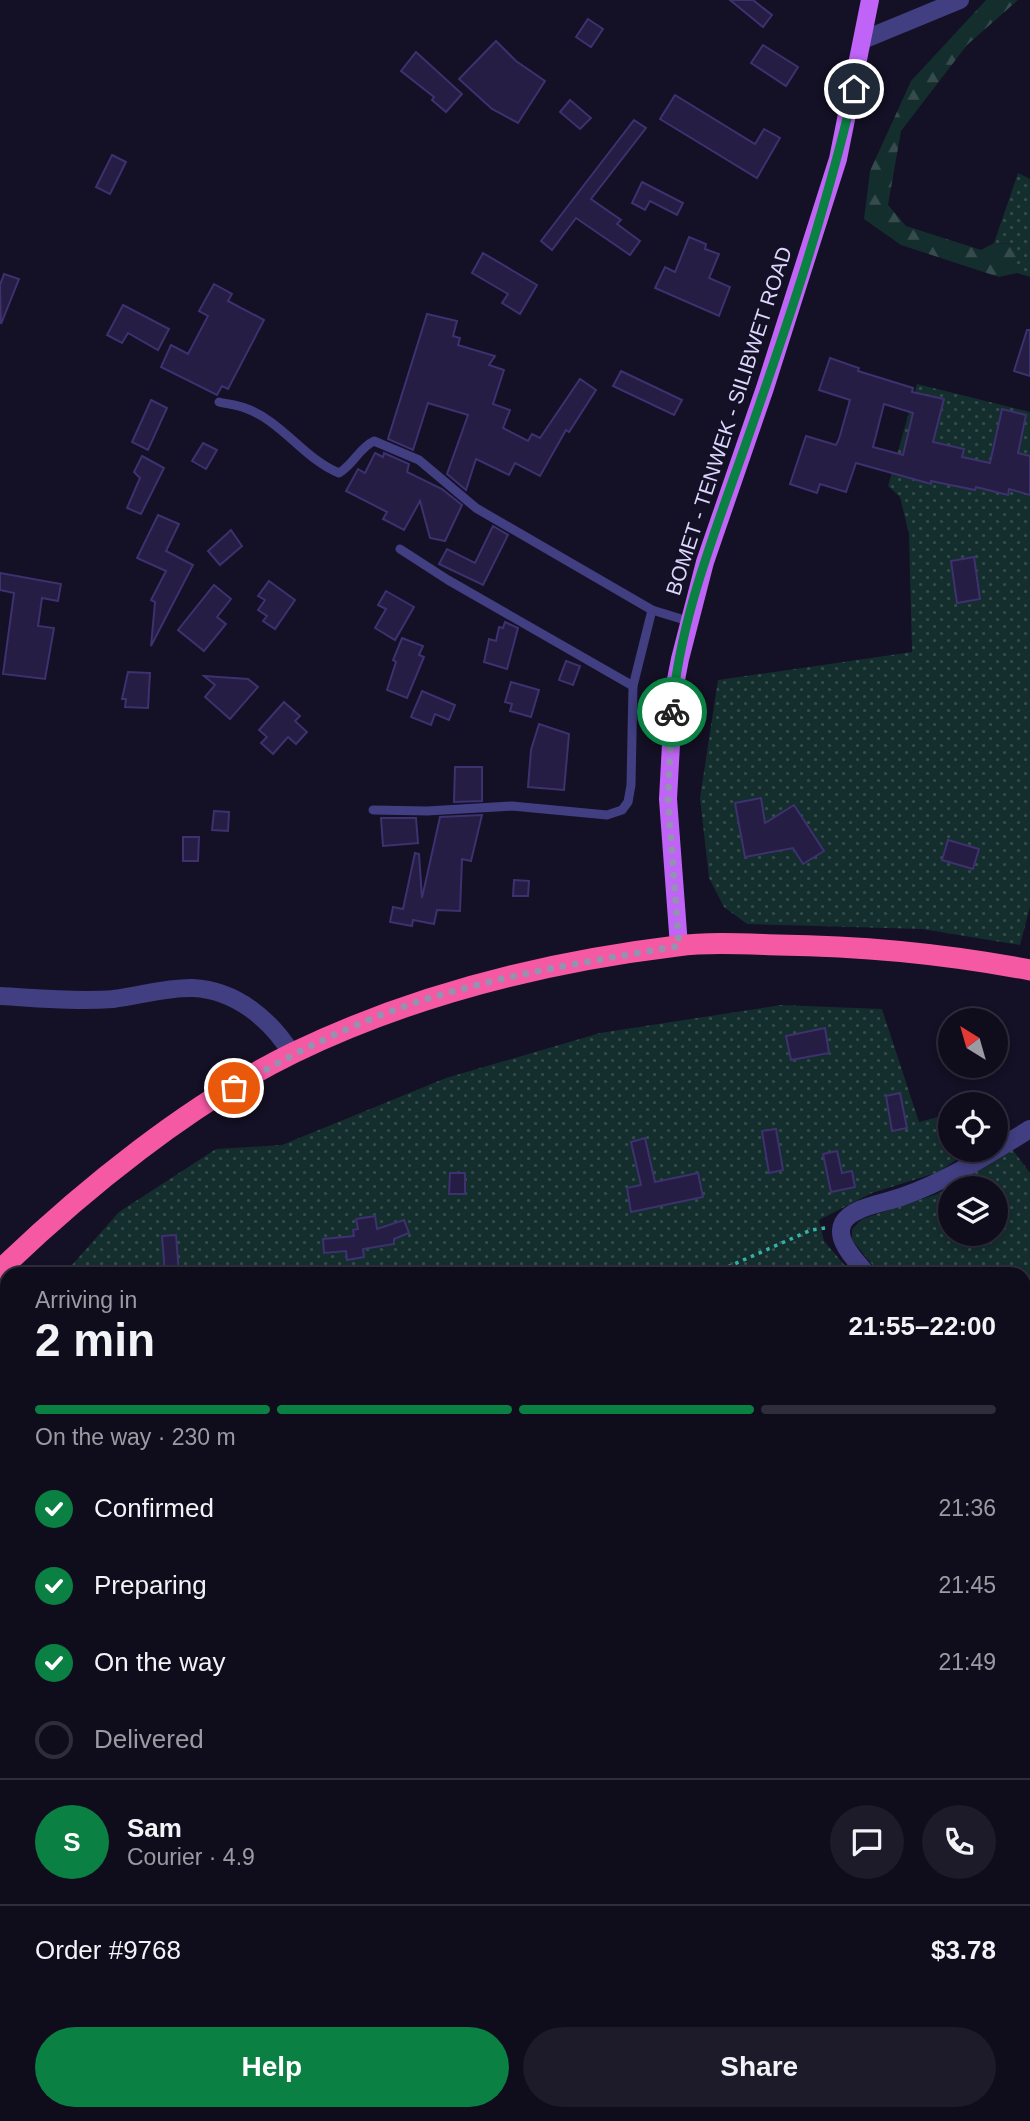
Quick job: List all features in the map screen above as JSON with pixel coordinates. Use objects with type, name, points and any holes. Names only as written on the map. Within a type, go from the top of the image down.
[{"type":"highway","points":[[3,1267],[84,1193],[214,1100],[292,1054],[431,997],[548,967],[679,946],[733,944],[881,947],[1030,970]]},
{"type":"main road","name":"BOMET - TENWEK - SILIBWET ROAD","points":[[679,946],[669,826],[669,754],[674,690],[688,621],[838,159],[870,0]]},
{"type":"street","points":[[863,40],[960,0]]},
{"type":"street","points":[[0,996],[90,999],[193,988],[216,992],[261,1015],[278,1031],[292,1054]]},
{"type":"street","points":[[862,1267],[847,1248],[841,1225],[858,1211],[929,1187],[1030,1129]]},
{"type":"lane","points":[[219,402],[247,408],[278,429],[324,467],[340,473],[351,466],[364,446],[374,441],[419,460],[476,508],[652,610],[688,621]]},
{"type":"lane","points":[[400,549],[447,580],[633,685]]},
{"type":"lane","points":[[373,810],[426,811],[512,806],[607,815],[622,810],[628,802],[631,785],[633,685],[652,610]]},
{"type":"path","points":[[728,1267],[811,1230],[841,1225]]},
{"type":"green space","points":[[986,0],[1018,0],[967,45],[901,131],[888,205],[906,226],[981,250],[994,243],[1017,244],[1017,273],[999,277],[901,245],[864,219],[870,171],[911,81]]},
{"type":"green space","points":[[1018,173],[1030,179],[1030,277],[1017,273],[1017,244],[994,243]]},
{"type":"green space","points":[[917,384],[1030,412],[1030,907],[1020,945],[922,929],[747,924],[724,907],[709,878],[700,798],[718,680],[912,652],[909,534],[900,497],[888,486]]},
{"type":"green space","points":[[781,1005],[882,1009],[919,1122],[938,1117],[938,1162],[953,1162],[939,1172],[872,1193],[819,1220],[824,1241],[846,1267],[70,1267],[119,1212],[216,1149],[282,1145],[446,1078],[600,1033]]},
{"type":"green space","points":[[1012,1149],[1030,1173],[1030,1267],[874,1267],[852,1240],[852,1229],[862,1219],[938,1193],[938,1246],[1008,1246],[1008,1176],[967,1176],[990,1162],[1008,1162],[1008,1151]]},
{"type":"building","points":[[730,0],[753,0],[772,15],[763,27]]},
{"type":"building","points":[[588,19],[603,29],[591,47],[576,37]]},
{"type":"building","points":[[496,41],[516,61],[545,81],[518,123],[492,109],[459,79]]},
{"type":"building","points":[[763,45],[798,67],[786,86],[751,63]]},
{"type":"building","points":[[416,52],[462,94],[446,112],[432,100],[434,97],[401,71]]},
{"type":"building","points":[[675,95],[755,144],[764,129],[780,138],[757,178],[660,119]]},
{"type":"building","points":[[570,100],[591,118],[580,129],[560,112]]},
{"type":"building","points":[[634,120],[646,128],[591,199],[621,220],[617,224],[640,241],[630,255],[576,218],[552,250],[541,241]]},
{"type":"building","points":[[112,155],[126,162],[110,194],[96,187]]},
{"type":"building","points":[[642,182],[683,203],[677,215],[650,201],[645,210],[632,203]]},
{"type":"building","points":[[689,237],[706,244],[705,249],[719,254],[709,278],[730,287],[719,316],[655,288],[665,267],[675,272]]},
{"type":"building","points":[[483,253],[537,285],[520,314],[502,303],[508,294],[472,273]]},
{"type":"building","points":[[4,274],[19,279],[1,324],[0,285]]},
{"type":"building","points":[[214,284],[232,294],[228,301],[264,320],[228,389],[222,386],[217,395],[161,367],[171,345],[188,354],[208,316],[199,311]]},
{"type":"building","points":[[123,305],[169,329],[158,350],[128,333],[122,343],[107,335]]},
{"type":"building","points":[[427,314],[457,321],[453,336],[460,338],[458,345],[495,356],[489,365],[504,370],[493,404],[510,410],[503,428],[528,441],[532,434],[540,438],[580,379],[596,390],[569,432],[566,430],[540,476],[515,463],[509,475],[476,459],[466,490],[447,474],[468,415],[428,403],[413,450],[388,439]]},
{"type":"building","points":[[1027,330],[1030,330],[1030,376],[1014,371]]},
{"type":"building","points":[[830,358],[859,368],[858,371],[913,388],[912,392],[944,399],[933,442],[964,449],[962,457],[990,463],[1002,409],[1026,415],[1018,453],[1030,456],[1030,495],[1009,489],[1008,495],[976,487],[975,490],[931,481],[931,484],[856,463],[846,492],[820,484],[817,493],[790,484],[806,436],[836,445],[839,439],[850,400],[819,390]],"holes":[[[884,404],[913,413],[903,455],[873,447]]]},
{"type":"building","points":[[621,371],[682,400],[674,415],[613,386]]},
{"type":"building","points":[[151,400],[167,408],[148,450],[132,442]]},
{"type":"building","points":[[203,443],[217,450],[206,469],[192,461]]},
{"type":"building","points":[[375,453],[383,457],[384,453],[409,464],[407,472],[442,489],[462,505],[445,541],[430,538],[420,501],[404,530],[383,519],[387,512],[346,491],[358,469],[365,473]]},
{"type":"building","points":[[142,456],[164,468],[141,514],[127,508],[140,478],[134,472]]},
{"type":"building","points":[[158,515],[179,524],[166,551],[193,565],[151,646],[155,602],[151,600],[166,571],[137,558]]},
{"type":"building","points":[[493,526],[508,535],[483,585],[439,564],[447,549],[475,563]]},
{"type":"building","points":[[231,530],[242,546],[220,565],[208,551]]},
{"type":"building","points":[[974,557],[980,599],[957,603],[951,561]]},
{"type":"building","points":[[0,573],[61,584],[58,601],[42,598],[38,626],[54,628],[45,679],[3,674],[14,593],[0,590]]},
{"type":"building","points":[[269,581],[295,600],[275,629],[263,621],[267,616],[258,610],[265,600],[258,596]]},
{"type":"building","points":[[214,585],[231,599],[217,617],[226,624],[204,651],[178,630]]},
{"type":"building","points":[[386,591],[414,607],[395,640],[375,628],[386,609],[378,605]]},
{"type":"building","points":[[505,622],[518,628],[507,669],[484,662],[489,639],[496,641],[499,627],[503,628]]},
{"type":"building","points":[[402,638],[423,646],[419,655],[424,657],[407,698],[387,690],[396,662],[393,660]]},
{"type":"building","points":[[566,661],[580,666],[573,685],[559,680]]},
{"type":"building","points":[[128,672],[150,673],[148,708],[125,707],[126,699],[122,699]]},
{"type":"building","points":[[204,676],[248,679],[258,687],[230,719],[205,697],[215,685]]},
{"type":"building","points":[[511,682],[539,690],[531,717],[510,711],[512,704],[505,702]]},
{"type":"building","points":[[422,691],[455,705],[449,720],[435,714],[431,725],[411,717]]},
{"type":"building","points":[[284,702],[300,716],[295,721],[307,732],[296,744],[288,737],[273,754],[261,743],[267,737],[259,730]]},
{"type":"building","points":[[539,724],[569,734],[564,790],[528,787],[531,750]]},
{"type":"building","points":[[455,767],[482,767],[482,801],[454,802]]},
{"type":"building","points":[[761,798],[765,823],[794,805],[824,851],[803,864],[793,848],[745,857],[735,803]]},
{"type":"building","points":[[214,811],[229,812],[228,831],[212,830]]},
{"type":"building","points":[[482,815],[471,861],[462,859],[460,911],[437,910],[434,924],[413,920],[412,926],[390,922],[393,907],[403,909],[415,853],[419,854],[422,898],[440,817]]},
{"type":"building","points":[[381,818],[416,818],[418,843],[383,846]]},
{"type":"building","points":[[183,837],[199,837],[198,861],[183,861]]},
{"type":"building","points":[[948,840],[979,849],[973,869],[942,860]]},
{"type":"building","points":[[514,880],[529,881],[528,896],[513,896]]},
{"type":"building","points":[[825,1028],[829,1053],[791,1060],[786,1036]]},
{"type":"building","points":[[900,1093],[907,1128],[892,1131],[886,1096]]},
{"type":"building","points":[[776,1129],[783,1170],[769,1173],[762,1131]]},
{"type":"building","points":[[645,1138],[655,1182],[698,1173],[703,1197],[631,1212],[627,1188],[641,1185],[631,1142]]},
{"type":"building","points":[[837,1151],[842,1173],[852,1171],[855,1187],[831,1192],[823,1154]]},
{"type":"building","points":[[450,1173],[465,1173],[465,1194],[449,1194]]},
{"type":"building","points":[[375,1216],[377,1229],[404,1220],[409,1233],[394,1239],[394,1244],[363,1249],[364,1257],[347,1260],[346,1251],[324,1253],[323,1239],[354,1236],[353,1230],[358,1229],[356,1219]]},
{"type":"building","points":[[176,1235],[178,1267],[164,1267],[162,1236]]},
{"type":"way so far","points":[[234,1088],[292,1054],[431,997],[548,967],[679,946],[668,799],[672,712]]},
{"type":"route","points":[[672,712],[688,621],[705,562],[765,388],[838,159],[854,89]]}]
